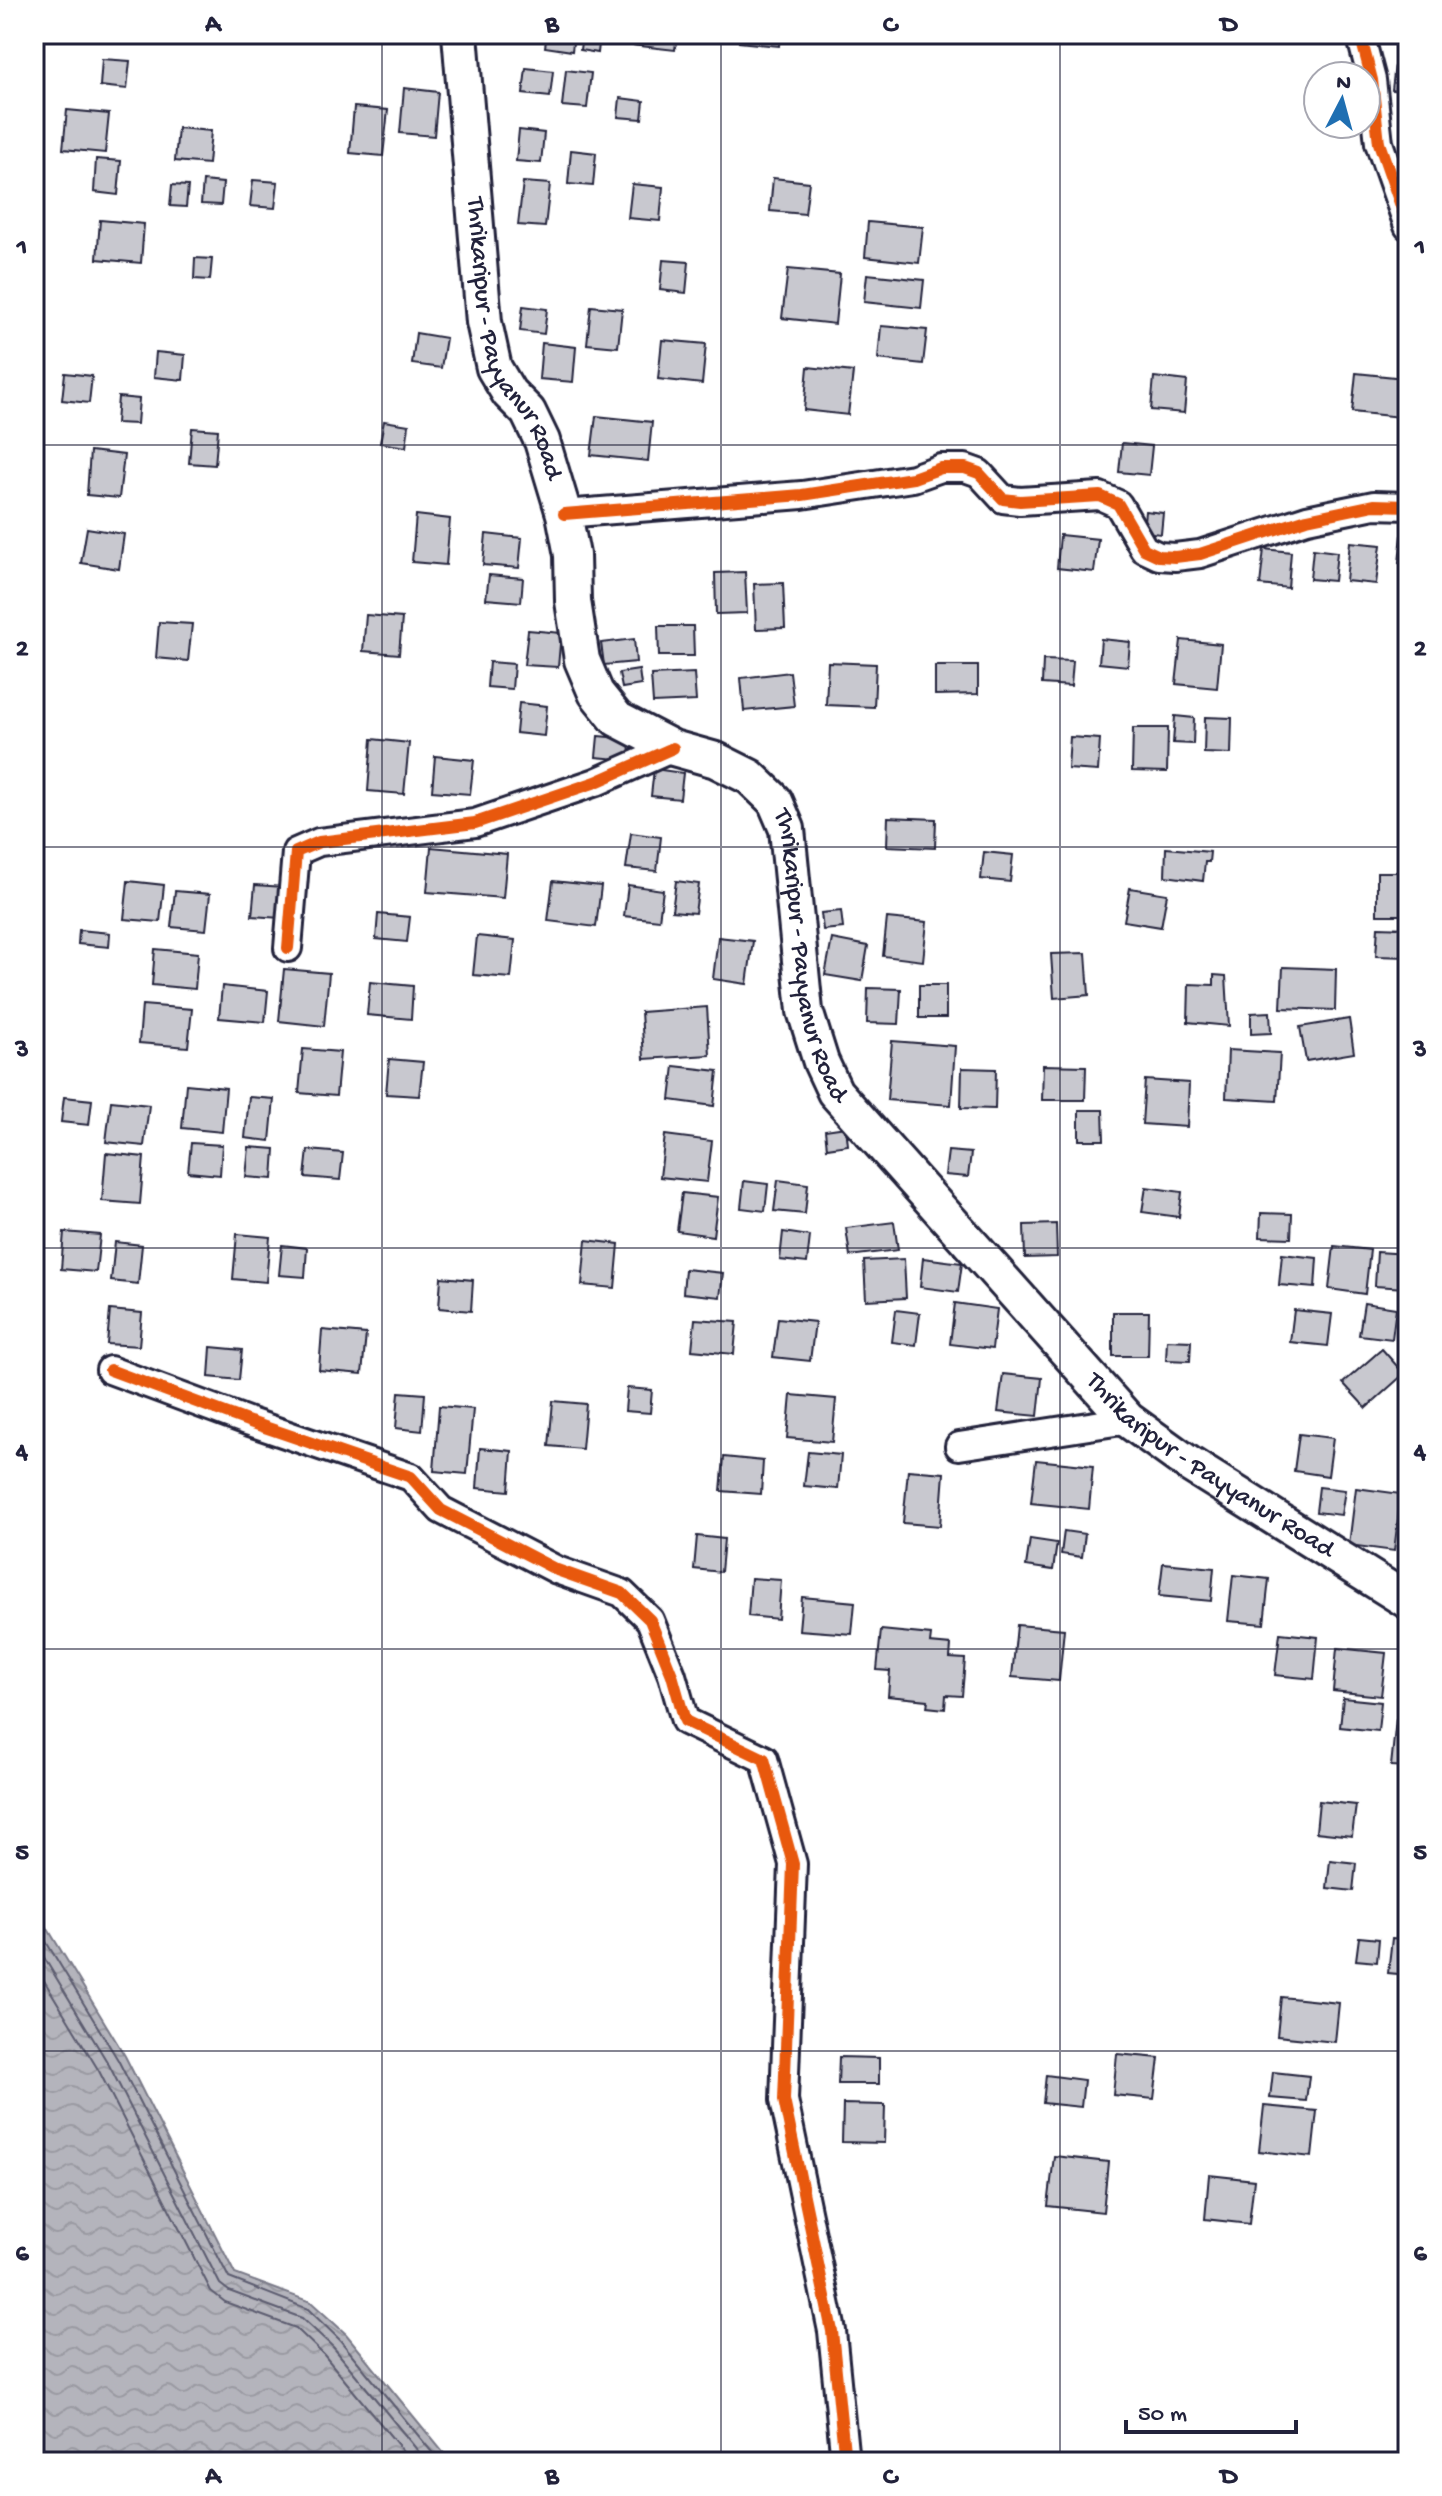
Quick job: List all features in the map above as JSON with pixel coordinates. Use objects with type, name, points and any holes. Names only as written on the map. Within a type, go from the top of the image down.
[{"type":"main road","name":"Thrikaripur - Payyanur Road","points":[[460,34],[481,291],[494,368],[509,393],[528,412],[542,441],[564,514],[572,555],[573,601],[582,660],[596,693],[617,719],[673,748],[716,760],[750,777],[775,801],[787,829],[805,1011],[821,1062],[835,1092],[1128,1420],[1189,1464],[1408,1601]]},
{"type":"street","points":[[1360,34],[1372,80],[1379,143],[1408,226]]},
{"type":"street","points":[[564,514],[802,495],[913,478],[941,468],[965,468],[979,473],[1003,499],[1020,501],[1100,496],[1118,504],[1144,549],[1159,556],[1175,557],[1200,554],[1307,519],[1374,505],[1408,506]]},
{"type":"street","points":[[288,948],[296,852],[319,842],[475,823],[596,782],[673,748]]},
{"type":"street","points":[[110,1370],[411,1477],[441,1510],[557,1570],[622,1593],[650,1620],[672,1675],[685,1721],[764,1759],[793,1864],[784,2100],[832,2331],[845,2462]]},
{"type":"street","points":[[959,1446],[1128,1420]]},
{"type":"water","points":[[34,1906],[125,2056],[235,2274],[311,2302],[346,2334],[451,2462],[34,2462]]},
{"type":"building","points":[[547,34],[574,34],[572,51],[545,47]]},
{"type":"building","points":[[582,34],[600,34],[598,53],[580,50]]},
{"type":"building","points":[[633,34],[677,34],[675,50],[632,45]]},
{"type":"building","points":[[740,34],[780,34],[779,46],[739,42]]},
{"type":"building","points":[[1396,56],[1408,58],[1408,92],[1392,90]]},
{"type":"building","points":[[102,59],[130,61],[127,89],[100,86]]},
{"type":"building","points":[[526,68],[553,71],[550,97],[523,94]]},
{"type":"building","points":[[566,70],[591,73],[587,108],[562,106]]},
{"type":"building","points":[[404,88],[438,92],[434,136],[400,133]]},
{"type":"building","points":[[620,98],[644,101],[642,119],[618,117]]},
{"type":"building","points":[[354,107],[388,110],[383,156],[350,153]]},
{"type":"building","points":[[67,110],[109,114],[105,153],[63,149]]},
{"type":"building","points":[[178,128],[211,131],[208,164],[175,161]]},
{"type":"building","points":[[519,130],[544,133],[541,163],[516,161]]},
{"type":"building","points":[[571,150],[596,153],[593,186],[568,184]]},
{"type":"building","points":[[96,159],[121,161],[118,195],[94,192]]},
{"type":"building","points":[[773,178],[809,182],[805,214],[770,211]]},
{"type":"building","points":[[253,180],[278,182],[275,208],[250,206]]},
{"type":"building","points":[[203,181],[223,183],[221,205],[201,204]]},
{"type":"building","points":[[523,182],[550,184],[545,227],[518,225]]},
{"type":"building","points":[[632,184],[663,187],[660,221],[628,218]]},
{"type":"building","points":[[172,185],[188,186],[186,207],[170,206]]},
{"type":"building","points":[[100,220],[144,224],[141,263],[97,259]]},
{"type":"building","points":[[868,222],[923,227],[919,263],[865,257]]},
{"type":"building","points":[[195,258],[212,259],[210,280],[194,279]]},
{"type":"building","points":[[663,260],[689,262],[686,293],[660,290]]},
{"type":"building","points":[[788,269],[840,274],[835,324],[782,318]]},
{"type":"building","points":[[867,274],[924,280],[921,308],[864,302]]},
{"type":"building","points":[[523,306],[547,309],[544,334],[520,331]]},
{"type":"building","points":[[591,306],[622,309],[618,347],[587,344]]},
{"type":"building","points":[[34,311],[43,312],[39,356],[34,355]]},
{"type":"building","points":[[881,326],[927,330],[923,364],[878,359]]},
{"type":"building","points":[[416,333],[446,338],[441,368],[412,364]]},
{"type":"building","points":[[662,340],[706,344],[702,384],[658,379]]},
{"type":"building","points":[[542,343],[576,347],[573,382],[539,379]]},
{"type":"building","points":[[156,352],[185,355],[183,380],[154,377]]},
{"type":"building","points":[[808,367],[853,372],[848,415],[804,410]]},
{"type":"building","points":[[65,373],[92,376],[89,403],[62,400]]},
{"type":"building","points":[[1356,373],[1404,378],[1400,417],[1352,412]]},
{"type":"building","points":[[1154,377],[1187,381],[1184,413],[1151,410]]},
{"type":"building","points":[[118,397],[139,399],[137,424],[116,423]]},
{"type":"building","points":[[596,416],[652,422],[648,461],[591,455]]},
{"type":"building","points":[[384,421],[409,425],[406,447],[380,443]]},
{"type":"building","points":[[192,428],[218,430],[215,465],[189,463]]},
{"type":"building","points":[[1122,443],[1152,446],[1149,475],[1119,472]]},
{"type":"building","points":[[90,451],[124,455],[119,498],[87,495]]},
{"type":"building","points":[[1145,511],[1163,513],[1161,534],[1143,532]]},
{"type":"building","points":[[416,515],[450,519],[446,565],[412,562]]},
{"type":"building","points":[[1403,524],[1408,525],[1408,564],[1399,563]]},
{"type":"building","points":[[87,528],[124,534],[119,569],[81,563]]},
{"type":"building","points":[[486,534],[522,538],[519,568],[483,565]]},
{"type":"building","points":[[1060,535],[1098,539],[1094,572],[1057,568]]},
{"type":"building","points":[[1350,542],[1381,545],[1376,584],[1346,581]]},
{"type":"building","points":[[1264,549],[1291,552],[1288,588],[1260,585]]},
{"type":"building","points":[[1313,549],[1337,552],[1334,581],[1310,579]]},
{"type":"building","points":[[745,572],[747,613],[716,614],[715,573]]},
{"type":"building","points":[[489,575],[523,578],[521,602],[486,599]]},
{"type":"building","points":[[783,583],[785,628],[756,629],[754,584]]},
{"type":"building","points":[[366,615],[402,618],[399,654],[363,651]]},
{"type":"building","points":[[159,622],[192,624],[188,661],[156,658]]},
{"type":"building","points":[[658,626],[693,626],[694,656],[659,656]]},
{"type":"building","points":[[528,630],[561,633],[558,667],[524,665]]},
{"type":"building","points":[[634,639],[636,662],[604,665],[601,643]]},
{"type":"building","points":[[1101,639],[1130,642],[1128,666],[1099,663]]},
{"type":"building","points":[[1181,640],[1221,644],[1217,688],[1176,684]]},
{"type":"building","points":[[1043,660],[1073,661],[1071,686],[1042,684]]},
{"type":"building","points":[[489,662],[514,664],[512,689],[487,687]]},
{"type":"building","points":[[828,662],[876,664],[874,707],[826,705]]},
{"type":"building","points":[[935,666],[978,666],[978,694],[935,695]]},
{"type":"building","points":[[639,670],[641,685],[622,688],[619,673]]},
{"type":"building","points":[[790,672],[794,706],[744,711],[741,678]]},
{"type":"building","points":[[694,673],[696,701],[653,703],[651,675]]},
{"type":"building","points":[[519,703],[547,706],[544,736],[516,733]]},
{"type":"building","points":[[1175,716],[1194,718],[1193,744],[1173,743]]},
{"type":"building","points":[[1205,717],[1232,718],[1231,754],[1204,753]]},
{"type":"building","points":[[1133,728],[1168,728],[1167,772],[1132,771]]},
{"type":"building","points":[[598,736],[631,739],[628,760],[596,757]]},
{"type":"building","points":[[1070,737],[1100,739],[1098,771],[1068,769]]},
{"type":"building","points":[[372,739],[409,743],[404,794],[368,791]]},
{"type":"building","points":[[435,756],[474,760],[470,794],[432,791]]},
{"type":"building","points":[[654,769],[683,773],[680,799],[651,796]]},
{"type":"building","points":[[888,817],[936,819],[935,848],[887,846]]},
{"type":"building","points":[[631,833],[661,837],[657,871],[626,868]]},
{"type":"building","points":[[431,847],[507,854],[503,898],[427,892]]},
{"type":"building","points":[[1166,848],[1210,852],[1209,862],[1205,862],[1203,881],[1165,876]]},
{"type":"building","points":[[984,852],[1013,855],[1010,882],[981,879]]},
{"type":"building","points":[[1377,872],[1408,872],[1408,915],[1377,915]]},
{"type":"building","points":[[128,881],[164,885],[160,922],[124,919]]},
{"type":"building","points":[[553,881],[601,886],[596,927],[548,921]]},
{"type":"building","points":[[676,881],[699,884],[695,913],[672,911]]},
{"type":"building","points":[[255,885],[284,887],[281,918],[252,916]]},
{"type":"building","points":[[628,885],[663,890],[659,920],[624,916]]},
{"type":"building","points":[[1130,888],[1167,894],[1161,927],[1124,921]]},
{"type":"building","points":[[175,891],[210,894],[206,930],[171,927]]},
{"type":"building","points":[[841,911],[843,928],[823,930],[821,913]]},
{"type":"building","points":[[378,914],[410,917],[407,942],[376,939]]},
{"type":"building","points":[[887,918],[927,922],[923,961],[883,956]]},
{"type":"building","points":[[1378,927],[1408,928],[1408,957],[1376,956]]},
{"type":"building","points":[[79,930],[110,933],[109,947],[78,944]]},
{"type":"building","points":[[477,936],[515,940],[511,978],[473,975]]},
{"type":"building","points":[[718,937],[753,941],[747,984],[713,979]]},
{"type":"building","points":[[832,939],[868,946],[862,981],[825,975]]},
{"type":"building","points":[[155,949],[198,953],[195,989],[152,985]]},
{"type":"building","points":[[1086,953],[1089,995],[1054,998],[1051,954]]},
{"type":"building","points":[[1283,967],[1336,969],[1335,1010],[1281,1008]]},
{"type":"building","points":[[284,969],[329,973],[324,1026],[279,1021]]},
{"type":"building","points":[[1214,975],[1226,976],[1229,1026],[1188,1022],[1189,984],[1214,985]]},
{"type":"building","points":[[370,982],[413,986],[411,1019],[367,1015]]},
{"type":"building","points":[[919,985],[946,985],[946,1018],[919,1018]]},
{"type":"building","points":[[222,986],[268,991],[265,1022],[219,1018]]},
{"type":"building","points":[[868,988],[901,989],[899,1024],[867,1023]]},
{"type":"building","points":[[142,1005],[192,1009],[188,1047],[139,1043]]},
{"type":"building","points":[[707,1007],[710,1055],[644,1059],[641,1012]]},
{"type":"building","points":[[1270,1012],[1271,1033],[1251,1034],[1251,1013]]},
{"type":"building","points":[[1349,1019],[1354,1053],[1306,1061],[1300,1027]]},
{"type":"building","points":[[892,1041],[955,1046],[951,1105],[887,1100]]},
{"type":"building","points":[[303,1049],[340,1052],[336,1096],[299,1093]]},
{"type":"building","points":[[1228,1050],[1280,1053],[1277,1101],[1226,1098]]},
{"type":"building","points":[[389,1059],[423,1062],[419,1096],[386,1094]]},
{"type":"building","points":[[1043,1065],[1086,1066],[1085,1100],[1042,1100]]},
{"type":"building","points":[[674,1066],[718,1071],[714,1106],[670,1100]]},
{"type":"building","points":[[962,1068],[996,1069],[995,1109],[961,1108]]},
{"type":"building","points":[[1145,1080],[1189,1083],[1187,1127],[1142,1124]]},
{"type":"building","points":[[186,1084],[226,1088],[222,1132],[182,1128]]},
{"type":"building","points":[[64,1097],[92,1100],[89,1125],[61,1122]]},
{"type":"building","points":[[249,1097],[274,1099],[270,1141],[245,1138]]},
{"type":"building","points":[[111,1101],[149,1105],[144,1146],[106,1142]]},
{"type":"building","points":[[1079,1110],[1103,1110],[1104,1140],[1079,1140]]},
{"type":"building","points":[[846,1127],[848,1145],[827,1148],[825,1130]]},
{"type":"building","points":[[665,1135],[712,1141],[707,1182],[660,1177]]},
{"type":"building","points":[[191,1143],[222,1145],[220,1175],[188,1172]]},
{"type":"building","points":[[249,1147],[275,1149],[273,1179],[246,1177]]},
{"type":"building","points":[[308,1150],[343,1153],[340,1180],[305,1177]]},
{"type":"building","points":[[948,1151],[971,1153],[968,1177],[945,1175]]},
{"type":"building","points":[[106,1153],[144,1157],[140,1204],[102,1201]]},
{"type":"building","points":[[778,1180],[808,1184],[805,1214],[774,1211]]},
{"type":"building","points":[[744,1181],[768,1184],[765,1211],[741,1208]]},
{"type":"building","points":[[1146,1187],[1182,1192],[1179,1217],[1142,1212]]},
{"type":"building","points":[[682,1193],[718,1197],[713,1236],[677,1231]]},
{"type":"building","points":[[1261,1213],[1292,1214],[1291,1238],[1260,1237]]},
{"type":"building","points":[[894,1222],[898,1250],[850,1256],[846,1228]]},
{"type":"building","points":[[1056,1224],[1057,1257],[1025,1258],[1024,1225]]},
{"type":"building","points":[[64,1232],[100,1235],[96,1272],[61,1269]]},
{"type":"building","points":[[783,1232],[810,1236],[807,1263],[780,1260]]},
{"type":"building","points":[[237,1234],[270,1237],[266,1282],[233,1279]]},
{"type":"building","points":[[586,1240],[619,1244],[615,1288],[582,1285]]},
{"type":"building","points":[[115,1242],[142,1245],[138,1284],[111,1281]]},
{"type":"building","points":[[282,1245],[307,1248],[305,1277],[279,1275]]},
{"type":"building","points":[[1334,1246],[1370,1250],[1365,1294],[1329,1289]]},
{"type":"building","points":[[1377,1252],[1408,1254],[1405,1288],[1375,1286]]},
{"type":"building","points":[[1282,1254],[1317,1258],[1315,1288],[1279,1285]]},
{"type":"building","points":[[923,1258],[962,1263],[958,1292],[920,1287]]},
{"type":"building","points":[[904,1259],[906,1298],[866,1300],[864,1261]]},
{"type":"building","points":[[685,1269],[723,1273],[720,1297],[683,1293]]},
{"type":"building","points":[[441,1277],[473,1280],[471,1311],[439,1308]]},
{"type":"building","points":[[955,1303],[997,1309],[992,1349],[950,1344]]},
{"type":"building","points":[[1364,1303],[1396,1308],[1392,1339],[1359,1335]]},
{"type":"building","points":[[110,1310],[142,1313],[139,1346],[107,1344]]},
{"type":"building","points":[[896,1310],[920,1313],[916,1345],[892,1342]]},
{"type":"building","points":[[1294,1310],[1332,1314],[1328,1346],[1290,1342]]},
{"type":"building","points":[[1113,1312],[1149,1312],[1148,1356],[1113,1356]]},
{"type":"building","points":[[778,1318],[815,1322],[810,1361],[773,1357]]},
{"type":"building","points":[[695,1319],[737,1322],[734,1354],[692,1350]]},
{"type":"building","points":[[322,1330],[366,1334],[362,1374],[319,1370]]},
{"type":"building","points":[[1167,1340],[1191,1341],[1190,1361],[1166,1360]]},
{"type":"building","points":[[211,1347],[242,1350],[239,1380],[209,1377]]},
{"type":"building","points":[[1382,1349],[1404,1374],[1366,1408],[1343,1383]]},
{"type":"building","points":[[1003,1374],[1042,1378],[1038,1416],[998,1412]]},
{"type":"building","points":[[627,1388],[652,1390],[650,1413],[625,1411]]},
{"type":"building","points":[[399,1392],[425,1394],[422,1431],[396,1428]]},
{"type":"building","points":[[791,1395],[836,1399],[832,1442],[787,1438]]},
{"type":"building","points":[[553,1401],[586,1404],[582,1449],[549,1446]]},
{"type":"building","points":[[439,1406],[473,1409],[467,1474],[434,1471]]},
{"type":"building","points":[[1299,1434],[1333,1438],[1328,1476],[1294,1471]]},
{"type":"building","points":[[480,1448],[512,1451],[509,1491],[477,1488]]},
{"type":"building","points":[[808,1452],[841,1455],[838,1489],[804,1486]]},
{"type":"building","points":[[724,1457],[763,1461],[761,1494],[721,1491]]},
{"type":"building","points":[[1036,1460],[1093,1466],[1089,1509],[1031,1503]]},
{"type":"building","points":[[908,1470],[944,1473],[940,1526],[903,1523]]},
{"type":"building","points":[[1319,1487],[1345,1490],[1341,1515],[1316,1512]]},
{"type":"building","points":[[1356,1488],[1401,1494],[1394,1551],[1349,1545]]},
{"type":"building","points":[[1064,1531],[1085,1534],[1082,1557],[1061,1554]]},
{"type":"building","points":[[697,1536],[724,1539],[721,1572],[694,1569]]},
{"type":"building","points":[[1030,1539],[1057,1543],[1053,1570],[1026,1566]]},
{"type":"building","points":[[1163,1563],[1214,1568],[1211,1601],[1159,1596]]},
{"type":"building","points":[[1233,1575],[1269,1579],[1264,1624],[1228,1621]]},
{"type":"building","points":[[751,1578],[781,1580],[778,1619],[748,1616]]},
{"type":"building","points":[[802,1597],[855,1602],[852,1634],[799,1630]]},
{"type":"building","points":[[1017,1625],[1064,1629],[1059,1681],[1012,1677]]},
{"type":"building","points":[[881,1630],[931,1635],[930,1643],[951,1645],[950,1658],[965,1659],[962,1696],[946,1695],[945,1709],[927,1707],[928,1700],[888,1696],[890,1671],[877,1670]]},
{"type":"building","points":[[1280,1633],[1318,1637],[1314,1679],[1275,1675]]},
{"type":"building","points":[[1337,1648],[1386,1653],[1381,1696],[1333,1691]]},
{"type":"building","points":[[1343,1698],[1381,1702],[1378,1731],[1340,1727]]},
{"type":"building","points":[[1396,1719],[1408,1720],[1408,1767],[1391,1766]]},
{"type":"building","points":[[1319,1801],[1356,1805],[1352,1836],[1316,1832]]},
{"type":"building","points":[[1330,1860],[1356,1863],[1353,1891],[1327,1888]]},
{"type":"building","points":[[1359,1937],[1379,1939],[1377,1962],[1356,1960]]},
{"type":"building","points":[[1392,1938],[1408,1940],[1408,1975],[1388,1973]]},
{"type":"building","points":[[1281,1997],[1339,2003],[1335,2042],[1277,2036]]},
{"type":"building","points":[[1117,2054],[1159,2058],[1154,2099],[1113,2095]]},
{"type":"building","points":[[839,2057],[879,2058],[879,2084],[838,2084]]},
{"type":"building","points":[[1273,2072],[1309,2076],[1306,2101],[1270,2098]]},
{"type":"building","points":[[1046,2075],[1084,2080],[1081,2107],[1043,2103]]},
{"type":"building","points":[[843,2104],[885,2105],[884,2143],[842,2142]]},
{"type":"building","points":[[1264,2106],[1317,2111],[1312,2157],[1259,2151]]},
{"type":"building","points":[[1054,2156],[1108,2162],[1103,2212],[1048,2206]]},
{"type":"building","points":[[1209,2175],[1254,2180],[1249,2224],[1205,2219]]},
{"type":"cycle path","points":[[1360,34],[1372,80],[1379,143],[1408,226]]},
{"type":"cycle path","points":[[564,514],[802,495],[913,478],[941,468],[965,468],[979,473],[1003,499],[1020,501],[1100,496],[1118,504],[1144,549],[1159,556],[1175,557],[1200,554],[1307,519],[1374,505],[1408,506]]},
{"type":"cycle path","points":[[288,948],[296,852],[319,842],[475,823],[596,782],[673,748]]},
{"type":"cycle path","points":[[110,1370],[411,1477],[441,1510],[557,1570],[622,1593],[650,1620],[672,1675],[685,1721],[764,1759],[793,1864],[784,2100],[832,2331],[845,2462]]}]
